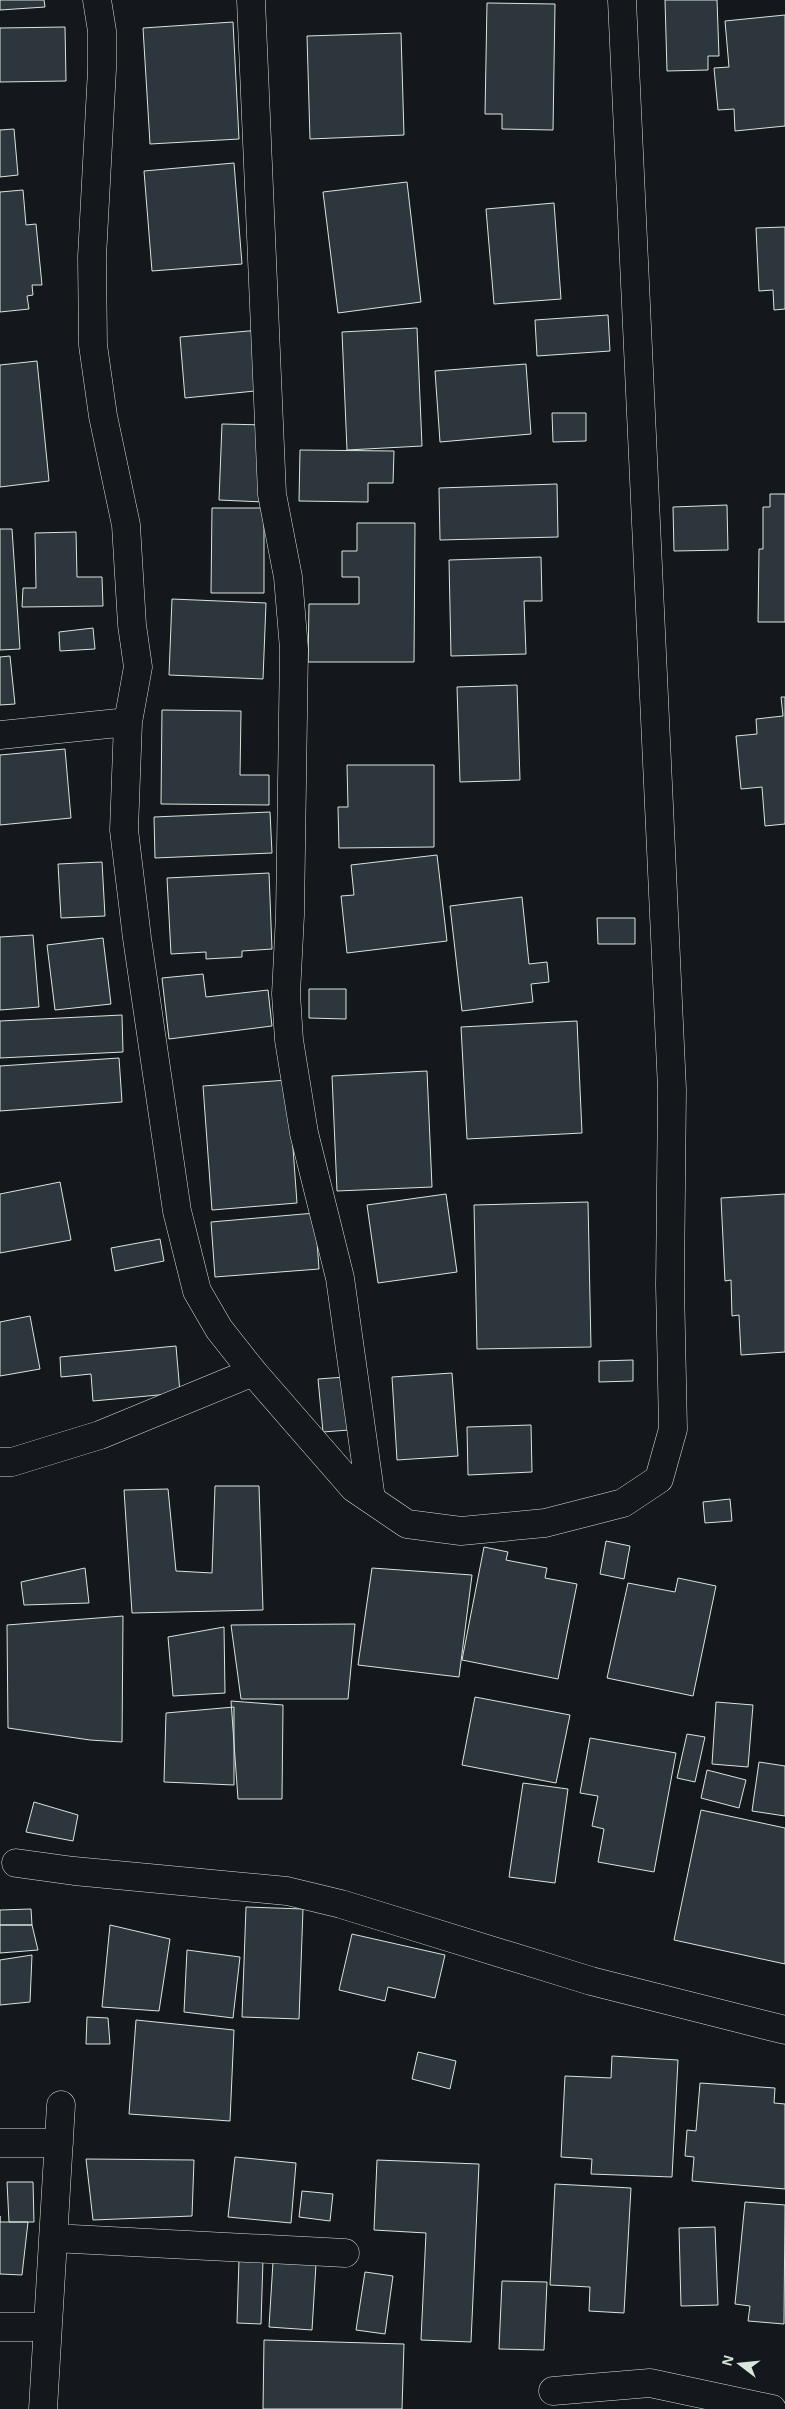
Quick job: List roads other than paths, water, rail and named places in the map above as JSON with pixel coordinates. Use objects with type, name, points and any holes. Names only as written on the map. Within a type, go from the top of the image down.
[{"type":"street","points":[[97,0],[102,31],[102,69],[92,257],[93,345],[103,416],[129,546],[132,625],[138,667],[128,722],[124,830],[137,938],[178,1212],[197,1291],[219,1329],[253,1372],[354,1488],[407,1524],[461,1531],[545,1523],[623,1503],[659,1479],[673,1429],[670,1285],[672,1089],[622,0]]},
{"type":"street","points":[[251,0],[272,494],[288,578],[294,648],[290,915],[286,994],[289,1040],[304,1133],[340,1278],[371,1500]]},
{"type":"street","points":[[0,735],[128,722]]},
{"type":"street","points":[[0,1462],[12,1462],[100,1435],[253,1372]]},
{"type":"street","points":[[16,1863],[74,1871],[287,1891],[341,1904],[591,1981],[785,2030]]},
{"type":"street","points":[[43,2409],[61,2105]]},
{"type":"street","points":[[0,2143],[59,2142]]},
{"type":"street","points":[[53,2238],[345,2253]]},
{"type":"street","points":[[0,2327],[47,2327]]},
{"type":"street","points":[[553,2391],[650,2383],[772,2409]]}]
